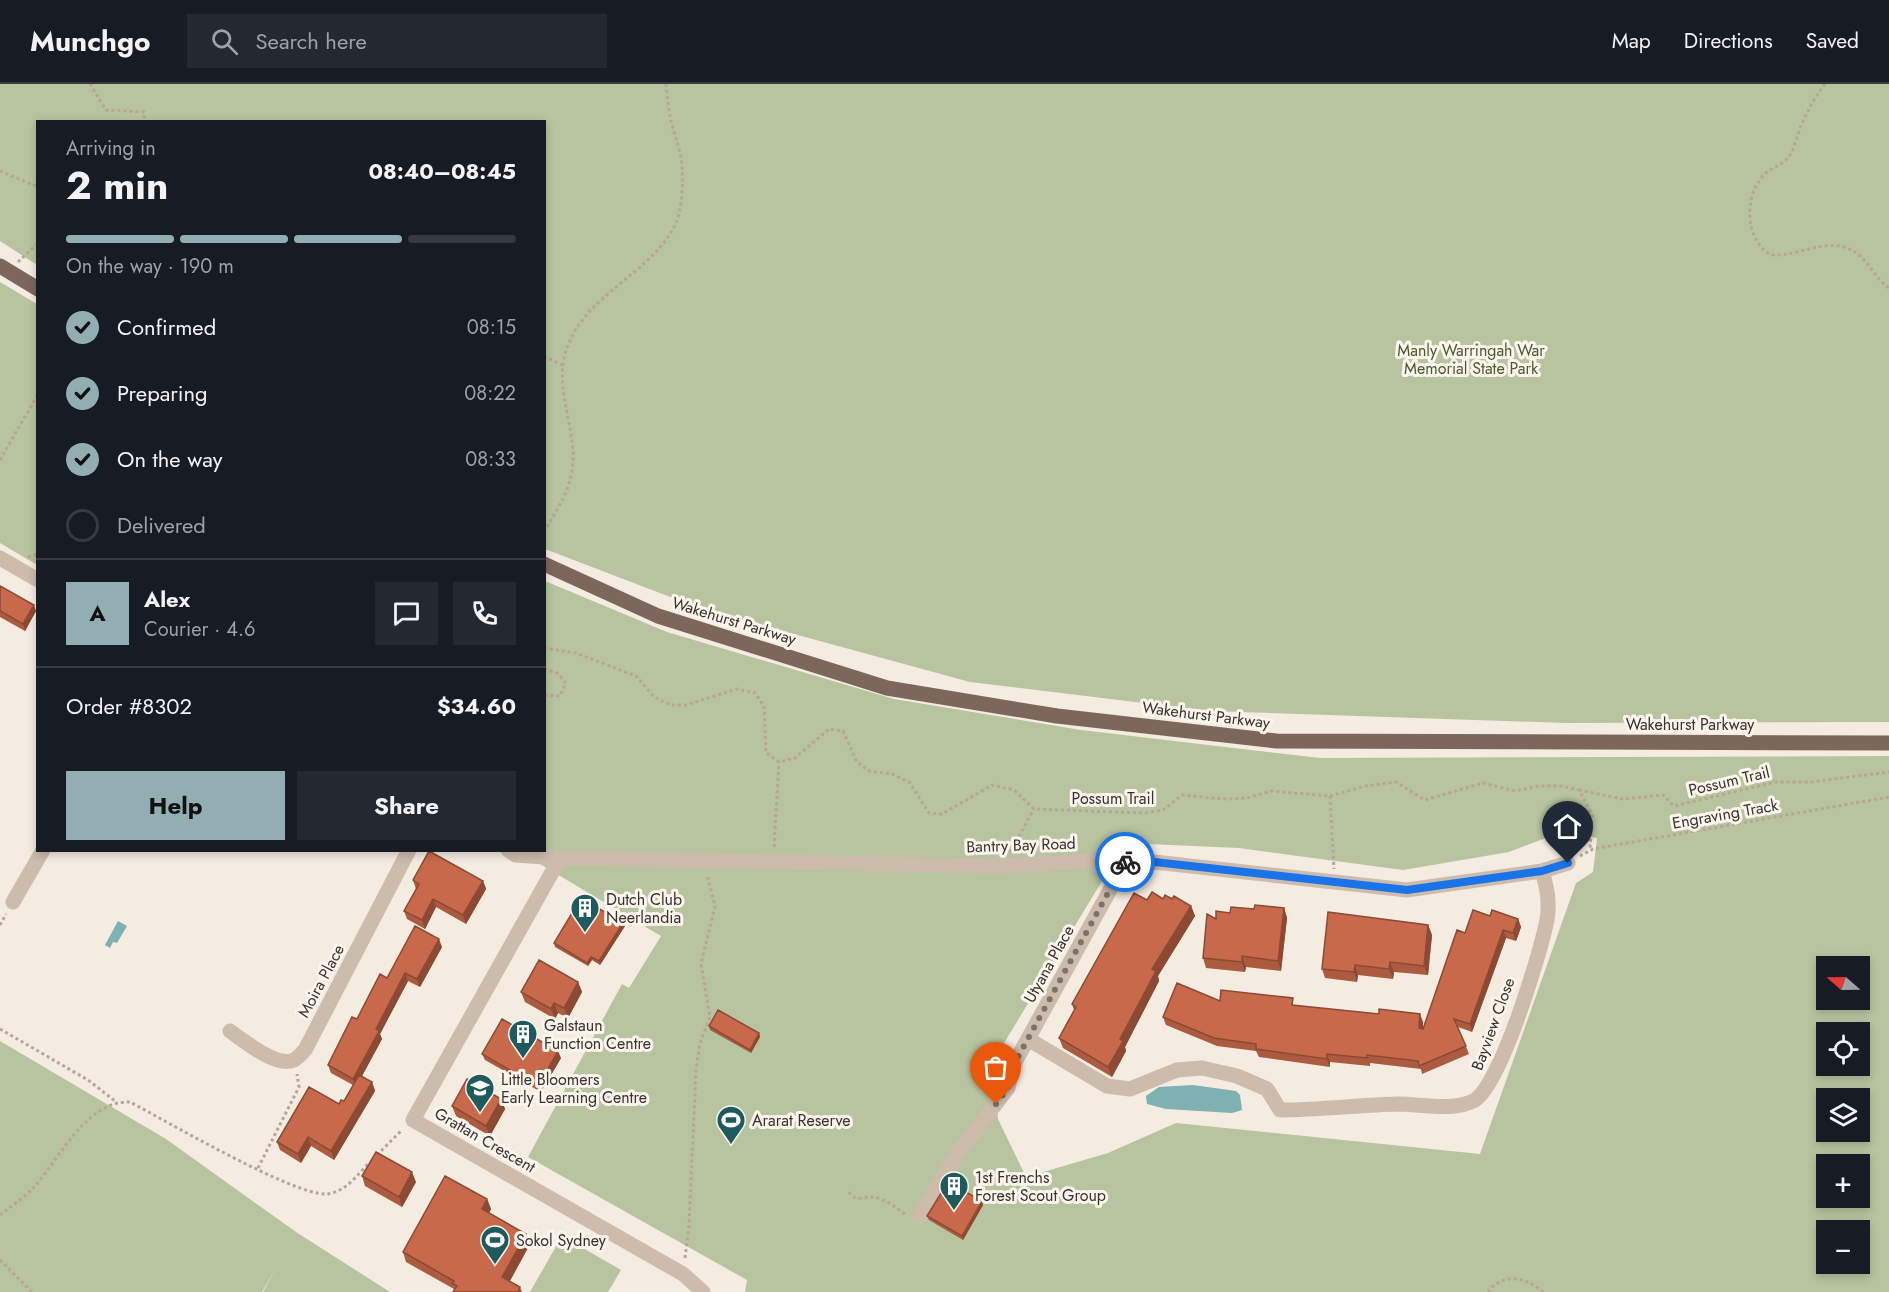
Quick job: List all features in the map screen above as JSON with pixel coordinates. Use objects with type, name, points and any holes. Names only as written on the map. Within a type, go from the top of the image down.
[{"type":"main road","points":[[4,269],[36,289]]},
{"type":"main road","name":"Wakehurst Parkway","points":[[546,565],[658,616],[887,688],[1057,716],[1276,741],[1889,743]]},
{"type":"street","points":[[0,558],[36,579]]},
{"type":"street","points":[[13,902],[42,852]]},
{"type":"street","name":"Moira Place","points":[[295,1060],[305,1050],[408,852]]},
{"type":"street","name":"Bantry Bay Road","points":[[511,852],[515,855],[560,858],[1001,866],[1127,859],[1407,890],[1542,871],[1568,863]]},
{"type":"street","name":"Grattan Crescent","points":[[560,858],[413,1120],[683,1274],[703,1292]]},
{"type":"street","name":"Utyana Place","points":[[919,1217],[958,1153],[1008,1088],[1013,1066],[1127,859]]},
{"type":"street","name":"Bayview Close","points":[[1028,1039],[1107,1086],[1130,1089],[1177,1070],[1202,1068],[1237,1076],[1267,1089],[1280,1110],[1400,1104],[1454,1105],[1473,1101],[1487,1089],[1502,1060],[1547,920],[1549,893],[1542,871]]},
{"type":"street","points":[[230,1031],[260,1051],[282,1062],[295,1060]]},
{"type":"path","points":[[90,84],[106,110],[144,112],[145,120]]},
{"type":"path","points":[[546,529],[567,492],[573,461],[563,385],[566,351],[573,334],[594,306],[650,256],[670,234],[677,220],[682,168],[669,113],[666,84]]},
{"type":"path","points":[[1825,84],[1806,113],[1789,158],[1763,175],[1756,184],[1750,203],[1751,224],[1761,245],[1771,255],[1830,244],[1844,245],[1861,257],[1889,288]]},
{"type":"path","points":[[0,171],[36,187]]},
{"type":"path","points":[[4,269],[36,245]]},
{"type":"path","points":[[546,357],[564,366]]},
{"type":"path","points":[[0,460],[36,397]]},
{"type":"path","points":[[546,648],[576,653],[636,676],[654,697],[670,705],[686,705],[737,689],[755,693],[764,706],[766,753],[779,762],[795,758],[830,729],[843,730],[857,762],[869,771],[892,774],[909,782],[929,813],[942,814],[992,785],[1014,790],[1034,808],[1001,866]]},
{"type":"path","points":[[546,670],[557,673],[566,683],[560,696],[546,695]]},
{"type":"path","points":[[773,862],[779,762]]},
{"type":"path","name":"Possum Trail","points":[[1034,808],[1145,813],[1163,810],[1182,795],[1225,799],[1247,798],[1272,791],[1330,796],[1366,786],[1396,782],[1425,800],[1483,783],[1515,791],[1539,786],[1561,786],[1623,799],[1664,795],[1674,806],[1776,782],[1811,782],[1889,772]]},
{"type":"path","points":[[1579,790],[1592,814],[1590,850]]},
{"type":"path","points":[[1330,796],[1334,882]]},
{"type":"path","name":"Engraving Track","points":[[1568,863],[1590,850],[1889,797]]},
{"type":"path","points":[[683,1274],[689,1226],[696,1070],[700,1043],[710,1017],[701,964],[715,906],[703,861]]},
{"type":"path","points":[[0,1029],[88,1080],[115,1101]]},
{"type":"path","points":[[258,1168],[299,1087],[295,1060]]},
{"type":"path","points":[[0,1215],[33,1189],[62,1148],[100,1109],[115,1101],[130,1102],[289,1184],[326,1194],[342,1189],[413,1120]]},
{"type":"path","points":[[849,1192],[852,1197],[858,1199],[875,1197],[912,1218],[919,1217]]},
{"type":"path","points":[[0,1260],[32,1292]]},
{"type":"path","points":[[1488,1292],[1507,1278],[1518,1278],[1535,1285],[1543,1292]]},
{"type":"green space","name":"Manly Warringah War Memorial State Park","points":[[0,84],[1889,84],[1889,722],[1567,723],[1209,711],[970,682],[699,608],[546,549],[546,120],[36,120],[36,264],[0,241]]},
{"type":"green space","points":[[0,282],[36,303],[36,564],[0,543]]},
{"type":"green space","points":[[546,581],[667,632],[894,699],[1081,730],[1320,758],[1889,756],[1889,1292],[745,1292],[747,1280],[528,1157],[622,984],[629,988],[661,936],[520,852],[546,852]],"holes":[[[1562,832],[1597,838],[1593,872],[1576,883],[1480,1154],[1176,1123],[1108,1153],[1026,1177],[998,1119],[992,1063],[1125,843],[1239,848],[1403,870],[1509,852]]]},
{"type":"green space","points":[[0,1041],[166,1139],[296,1232],[390,1292],[263,1292],[275,1270],[262,1292],[0,1292]]},
{"type":"green space","points":[[562,1236],[621,1270],[608,1292],[530,1292]]},
{"type":"water","points":[[118,921],[127,926],[117,943],[113,942],[110,948],[105,945]]},
{"type":"water","points":[[1193,1085],[1236,1091],[1240,1095],[1242,1110],[1232,1113],[1166,1109],[1147,1104],[1146,1096],[1159,1087]]},
{"type":"building","points":[[0,586],[34,605],[23,624],[0,611]]},
{"type":"building","points":[[428,852],[431,852],[483,881],[463,915],[433,899],[422,920],[404,911],[419,884],[413,880]]},
{"type":"building","points":[[1152,892],[1163,899],[1165,895],[1172,899],[1174,896],[1191,906],[1152,969],[1156,971],[1108,1067],[1059,1038],[1076,1007],[1072,1004],[1134,893],[1147,900]]},
{"type":"building","name":"Dutch Club Neerlandia","points":[[581,898],[623,923],[599,961],[591,957],[587,963],[554,943]]},
{"type":"building","points":[[1255,905],[1284,908],[1278,961],[1242,956],[1242,962],[1203,958],[1207,914],[1216,919],[1216,911],[1230,913],[1231,907],[1254,909]]},
{"type":"building","points":[[1473,910],[1490,916],[1492,910],[1518,919],[1513,933],[1503,930],[1470,1024],[1454,1019],[1466,1046],[1419,1066],[1418,1061],[1367,1055],[1367,1058],[1327,1054],[1327,1059],[1256,1049],[1256,1044],[1214,1038],[1163,1017],[1177,983],[1220,1001],[1221,990],[1293,998],[1292,1005],[1379,1014],[1379,1009],[1420,1014],[1419,1028],[1423,1029],[1457,930],[1465,933]]},
{"type":"building","points":[[1328,912],[1428,925],[1424,966],[1390,962],[1389,969],[1355,965],[1354,972],[1322,969]]},
{"type":"building","points":[[415,926],[439,939],[417,979],[405,973],[376,1029],[379,1031],[353,1079],[328,1065],[352,1017],[357,1019],[380,974],[387,978]]},
{"type":"building","points":[[539,960],[578,982],[564,1008],[554,1003],[551,1009],[521,992]]},
{"type":"building","points":[[718,1010],[759,1033],[750,1050],[709,1026]]},
{"type":"building","name":"Galstaun Function Centre","points":[[502,1019],[558,1051],[538,1086],[482,1054]]},
{"type":"building","points":[[359,1075],[372,1082],[331,1151],[308,1137],[298,1154],[277,1142],[309,1087],[339,1104],[341,1100],[344,1101]]},
{"type":"building","name":"Little Bloomers Early Learning Centre","points":[[467,1079],[501,1099],[486,1126],[452,1106]]},
{"type":"building","points":[[376,1152],[412,1172],[399,1197],[362,1176]]},
{"type":"building","points":[[445,1176],[487,1199],[482,1209],[526,1234],[502,1277],[520,1287],[518,1292],[453,1292],[457,1286],[452,1283],[454,1281],[403,1252]]},
{"type":"building","name":"1st Frenchs Forest Scout Group","points":[[948,1182],[982,1201],[962,1236],[927,1216]]},
{"type":"way so far","points":[[996,1104],[1008,1088],[1013,1066],[1125,862]]},
{"type":"place","name":"Dutch Club Neerlandia","points":[[585,934]]},
{"type":"place","name":"Galstaun Function Centre","points":[[523,1060]]},
{"type":"place","name":"Little Bloomers Early Learning Centre","points":[[480,1114]]},
{"type":"place","name":"Ararat Reserve","points":[[731,1146]]},
{"type":"place","name":"1st Frenchs Forest Scout Group","points":[[954,1212]]},
{"type":"place","name":"Sokol Sydney","points":[[495,1266]]},
{"type":"route","points":[[1125,862],[1127,859],[1407,890],[1542,871],[1568,863]]}]
